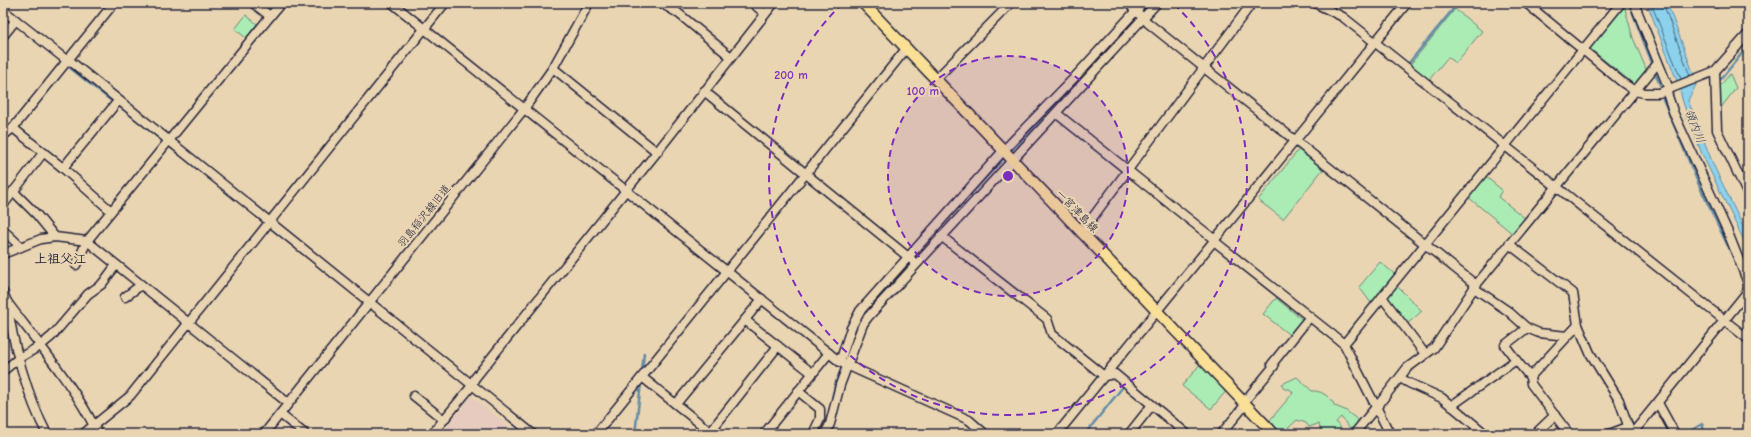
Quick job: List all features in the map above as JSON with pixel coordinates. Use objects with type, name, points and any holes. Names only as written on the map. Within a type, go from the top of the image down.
[{"type":"main road","name":"一宮津島線","points":[[863,3],[906,50],[1274,434]]},
{"type":"street","points":[[3,136],[13,128],[114,3]]},
{"type":"street","points":[[253,3],[270,16]]},
{"type":"street","points":[[76,265],[87,241],[281,3]]},
{"type":"street","points":[[392,3],[840,362],[969,420],[985,434]]},
{"type":"street","points":[[82,434],[130,396],[445,3]]},
{"type":"street","name":"羽島稲沢線旧道","points":[[264,434],[524,109],[553,68],[589,3]]},
{"type":"street","points":[[753,3],[765,14]]},
{"type":"street","points":[[432,434],[774,3]]},
{"type":"street","points":[[935,80],[1011,3]]},
{"type":"street","points":[[1128,3],[1143,18],[1204,68],[1425,244],[1475,287],[1508,311],[1527,328],[1539,333],[1567,336]]},
{"type":"street","points":[[840,362],[851,328],[860,310],[1003,151],[1073,79],[1143,3]]},
{"type":"street","points":[[825,434],[830,424],[840,385],[863,324],[868,316],[1157,3]]},
{"type":"street","points":[[1081,233],[1252,3]]},
{"type":"street","points":[[1316,3],[1343,17],[1748,339]]},
{"type":"street","points":[[1057,434],[1407,3]]},
{"type":"street","points":[[1526,3],[1635,91],[1644,93],[1659,93],[1715,71],[1748,34]]},
{"type":"street","points":[[1344,344],[1621,3]]},
{"type":"street","points":[[1634,3],[1658,63],[1674,114],[1748,283]]},
{"type":"street","points":[[664,4],[678,13],[731,57]]},
{"type":"street","points":[[3,10],[65,59],[69,60],[533,434]]},
{"type":"street","points":[[3,36],[16,20]]},
{"type":"street","points":[[596,434],[805,172],[906,50]]},
{"type":"street","points":[[1354,434],[1407,368],[1434,348],[1475,287],[1658,63]]},
{"type":"street","points":[[553,68],[657,152]]},
{"type":"street","points":[[1715,71],[1717,130],[1748,195]]},
{"type":"street","points":[[704,91],[916,263]]},
{"type":"street","points":[[63,168],[118,101]]},
{"type":"street","points":[[1056,113],[1309,318],[1344,344],[1390,434]]},
{"type":"street","points":[[13,128],[63,168],[111,212]]},
{"type":"street","points":[[4,204],[43,153]]},
{"type":"street","points":[[13,191],[37,215],[55,237]]},
{"type":"street","points":[[3,230],[21,247]]},
{"type":"street","points":[[941,236],[1047,319],[1052,334],[1104,376]]},
{"type":"street","points":[[3,254],[40,239],[55,237],[87,241],[288,403]]},
{"type":"street","points":[[1509,244],[1573,293],[1578,325],[1590,353],[1619,400],[1631,432]]},
{"type":"street","points":[[3,371],[19,358],[40,346],[52,336],[88,294],[102,284],[116,265]]},
{"type":"street","points":[[125,297],[141,285]]},
{"type":"street","points":[[1609,434],[1631,432],[1658,403],[1748,291]]},
{"type":"street","points":[[3,292],[8,302],[56,367],[98,434]]},
{"type":"street","points":[[1382,297],[1425,354]]},
{"type":"street","points":[[676,404],[762,299]]},
{"type":"street","points":[[8,302],[9,316],[19,358],[36,413],[47,434]]},
{"type":"street","points":[[1221,434],[1274,366],[1272,364],[1309,318]]},
{"type":"street","points":[[745,320],[812,373]]},
{"type":"street","points":[[1530,377],[1578,325]]},
{"type":"street","points":[[1527,328],[1506,345],[1530,377],[1531,384],[1569,434]]},
{"type":"street","points":[[642,377],[711,433],[778,346]]},
{"type":"street","points":[[764,434],[829,353]]},
{"type":"street","points":[[1451,406],[1516,360]]},
{"type":"street","points":[[1104,376],[1114,374],[1187,434]]},
{"type":"street","points":[[1400,378],[1436,395],[1483,433]]},
{"type":"street","points":[[798,391],[820,409],[820,419],[813,434]]},
{"type":"street","points":[[414,396],[444,420]]},
{"type":"street","points":[[1658,403],[1676,434]]},
{"type":"street","points":[[1129,434],[1152,405]]},
{"type":"street","points":[[280,414],[305,434]]},
{"type":"street","points":[[1535,434],[1555,415]]},
{"type":"shaded area","points":[[471,396],[518,434],[442,434]]},
{"type":"green space","points":[[1704,3],[1728,3],[1716,9],[1713,4],[1705,7]]},
{"type":"green space","points":[[1624,5],[1633,38],[1647,71],[1635,85],[1588,47]]},
{"type":"green space","points":[[1455,9],[1482,31],[1456,63],[1448,57],[1428,81],[1409,66]]},
{"type":"green space","points":[[246,15],[257,24],[246,38],[235,29]]},
{"type":"green space","points":[[1730,74],[1736,88],[1720,109],[1718,88]]},
{"type":"green space","points":[[1300,148],[1324,168],[1283,219],[1258,200]]},
{"type":"green space","points":[[1485,176],[1502,190],[1498,197],[1526,219],[1513,234],[1468,197]]},
{"type":"green space","points":[[1380,262],[1396,275],[1371,303],[1359,287]]},
{"type":"green space","points":[[1397,286],[1422,311],[1406,325],[1386,299]]},
{"type":"green space","points":[[1276,298],[1304,321],[1292,337],[1263,314]]},
{"type":"green space","points":[[1201,363],[1227,390],[1211,409],[1182,386]]},
{"type":"green space","points":[[1297,377],[1312,391],[1326,395],[1335,406],[1345,410],[1358,420],[1358,424],[1353,429],[1350,429],[1341,417],[1336,422],[1346,434],[1324,434],[1318,424],[1309,427],[1306,423],[1297,420],[1284,432],[1280,432],[1270,420],[1293,393],[1290,389],[1284,389],[1282,384]]},
{"type":"water","name":"領内川","points":[[1647,3],[1667,3],[1697,83],[1688,100],[1713,164],[1748,237],[1748,249],[1702,154],[1688,118],[1686,119],[1685,115],[1687,114],[1680,89]]},
{"type":"waterway","points":[[1143,10],[1149,3]]},
{"type":"waterway","points":[[1408,64],[1458,3]]},
{"type":"waterway","points":[[1629,3],[1652,63]]},
{"type":"waterway","points":[[1105,50],[1137,15]]},
{"type":"waterway","points":[[1721,79],[1748,46]]},
{"type":"waterway","points":[[69,67],[114,103]]},
{"type":"waterway","points":[[1656,75],[1660,85]]},
{"type":"waterway","points":[[1012,150],[1071,87]]},
{"type":"waterway","points":[[1663,99],[1699,185],[1736,263]]},
{"type":"waterway","points":[[118,105],[165,143]]},
{"type":"waterway","points":[[1058,120],[1123,172]]},
{"type":"waterway","points":[[170,147],[264,222]]},
{"type":"waterway","points":[[927,242],[1004,158]]},
{"type":"waterway","points":[[1128,175],[1205,237]]},
{"type":"waterway","points":[[272,229],[341,284]]},
{"type":"waterway","points":[[853,340],[858,323],[889,285]]},
{"type":"waterway","points":[[642,372],[644,353]]},
{"type":"waterway","points":[[828,417],[835,385],[843,364]]},
{"type":"waterway","points":[[635,434],[641,383]]},
{"type":"waterway","points":[[1085,434],[1122,388]]},
{"type":"waterway","points":[[1685,434],[1702,424],[1705,434]]},
{"type":"district","name":"上祖父江","points":[[60,258]]}]
